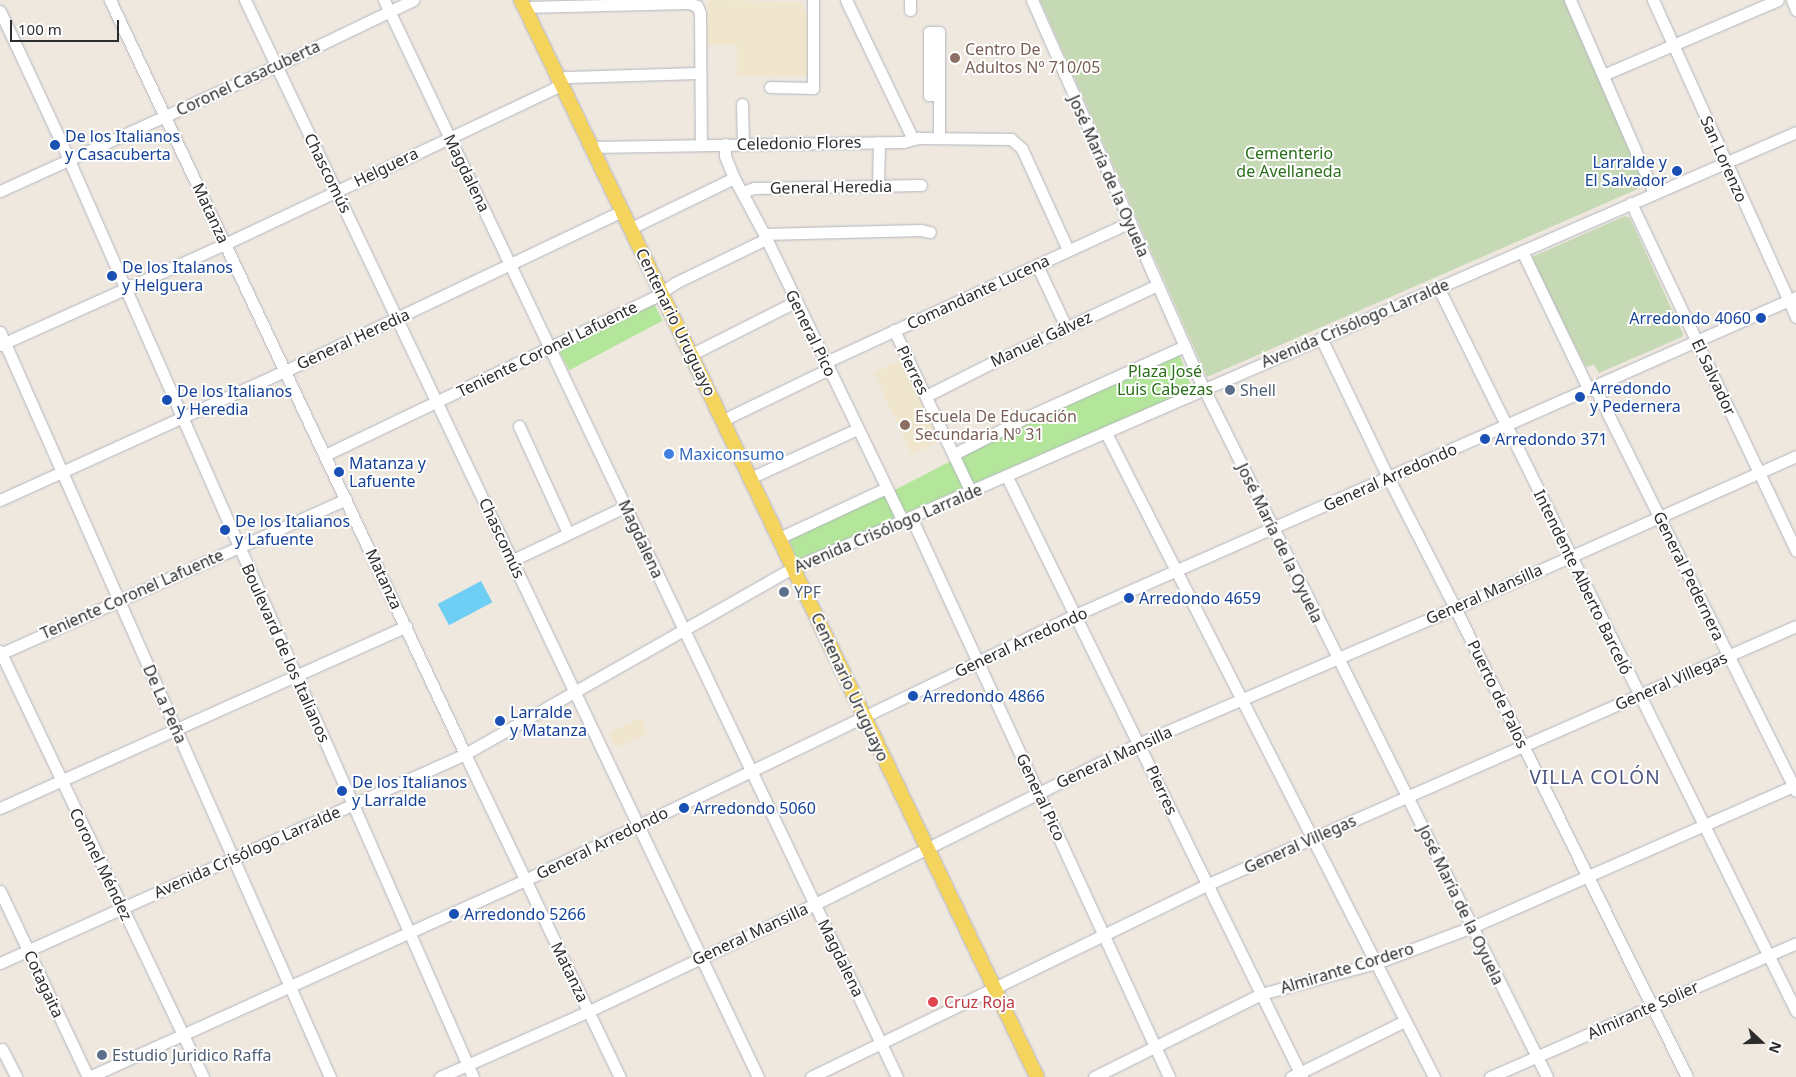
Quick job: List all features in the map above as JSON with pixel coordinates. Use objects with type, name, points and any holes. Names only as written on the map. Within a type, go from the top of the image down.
[{"type":"main road","name":"Centenario Uruguayo","points":[[522,3],[692,354],[1037,1077]]},
{"type":"street","name":"Chascomús","points":[[245,0],[758,1077]]},
{"type":"street","name":"Magdalena","points":[[384,0],[626,506],[750,772],[897,1077]]},
{"type":"street","name":"Coronel Casacuberta","points":[[0,191],[276,66],[413,0]]},
{"type":"street","points":[[770,87],[813,88],[813,0]]},
{"type":"street","points":[[846,0],[914,139]]},
{"type":"street","name":"José María de la Oyuela","points":[[1025,0],[1127,223]]},
{"type":"street","name":"José María de la Oyuela","points":[[1032,0],[1154,286],[1201,390],[1408,796],[1547,1077]]},
{"type":"street","points":[[1570,0],[1654,193]]},
{"type":"street","name":"San Lorenzo","points":[[1653,0],[1725,162],[1792,299],[1796,317]]},
{"type":"street","points":[[1603,75],[1778,0]]},
{"type":"street","points":[[1792,0],[1796,10]]},
{"type":"street","name":"Matanza","points":[[114,1],[165,117],[465,754],[620,1077]]},
{"type":"street","points":[[522,3],[689,3],[697,6],[700,13],[701,144]]},
{"type":"street","name":"Boulevard de los Italianos","points":[[0,11],[126,290],[473,1077]]},
{"type":"street","points":[[939,95],[929,95],[929,32],[939,32],[940,138]]},
{"type":"street","name":"Helguera","points":[[3,344],[225,244],[449,136],[553,89],[561,81],[571,76],[700,73]]},
{"type":"street","points":[[742,104],[743,144]]},
{"type":"street","name":"Avenida Crisólogo Larralde","points":[[0,963],[465,754],[506,728],[575,692],[793,568],[1106,434],[1201,390],[1796,132]]},
{"type":"street","name":"Celedonio Flores","points":[[591,147],[903,142],[914,139],[1006,138],[1016,142],[1022,148],[1068,250]]},
{"type":"street","points":[[878,186],[879,142]]},
{"type":"street","name":"General Pico","points":[[725,144],[725,156],[734,178],[765,237],[886,488],[906,519],[978,662],[1169,1077]]},
{"type":"street","points":[[631,228],[734,178]]},
{"type":"street","name":"General Heredia","points":[[742,192],[754,188],[921,185]]},
{"type":"street","name":"El Salvador","points":[[1631,203],[1796,551]]},
{"type":"street","name":"General Heredia","points":[[0,500],[285,371],[622,211]]},
{"type":"street","name":"Comandante Lucena","points":[[723,420],[894,330],[1127,223]]},
{"type":"street","name":"Teniente Coronel Lafuente","points":[[325,454],[551,348],[765,237],[921,230],[930,232]]},
{"type":"street","name":"General Pedernera","points":[[1522,251],[1659,517],[1795,788]]},
{"type":"street","points":[[1037,265],[1066,327]]},
{"type":"street","name":"Manuel Gálvez","points":[[926,396],[1154,286]]},
{"type":"street","name":"Intendente Alberto Barceló","points":[[1438,287],[1796,1011]]},
{"type":"street","name":"General Arredondo","points":[[88,1077],[525,880],[865,718],[1075,615],[1592,389],[1792,299]]},
{"type":"street","points":[[692,354],[796,302]]},
{"type":"street","name":"Pierres","points":[[894,330],[971,492]]},
{"type":"street","name":"De La Peña","points":[[0,332],[3,344],[62,472],[330,1077]]},
{"type":"street","name":"Puerto de Palos","points":[[1321,338],[1388,477],[1524,746],[1687,1077]]},
{"type":"street","points":[[954,454],[1027,417],[1182,347]]},
{"type":"street","points":[[519,426],[568,533]]},
{"type":"street","points":[[750,478],[857,428]]},
{"type":"street","points":[[1106,434],[1240,700],[1434,1077]]},
{"type":"street","name":"General Mansilla","points":[[440,1077],[589,1010],[815,904],[1140,743],[1455,608],[1570,555],[1796,456]]},
{"type":"street","name":"Pierres","points":[[1007,477],[1140,743],[1206,885],[1261,994],[1298,1076]]},
{"type":"street","points":[[779,538],[886,488]]},
{"type":"street","name":"Teniente Coronel Lafuente","points":[[0,653],[346,498]]},
{"type":"street","points":[[513,560],[626,506]]},
{"type":"street","points":[[0,808],[406,626]]},
{"type":"street","name":"General Villegas","points":[[811,1077],[995,990],[1104,934],[1206,885],[1796,626]]},
{"type":"street","name":"Coronel Méndez","points":[[0,653],[203,1077]]},
{"type":"street","name":"Almirante Cordero","points":[[1094,1077],[1261,994],[1376,963],[1472,926],[1703,825],[1795,788]]},
{"type":"street","name":"Cotagaita","points":[[0,891],[88,1077]]},
{"type":"street","name":"Almirante Solier","points":[[1490,1077],[1796,943]]},
{"type":"street","points":[[1298,1076],[1405,1020]]},
{"type":"street","points":[[2,1049],[16,1077]]},
{"type":"shaded area","points":[[708,0],[800,2],[808,15],[808,76],[737,77],[737,45],[707,45]]},
{"type":"shaded area","points":[[902,360],[940,442],[912,455],[874,373]]},
{"type":"shaded area","points":[[641,718],[648,734],[616,748],[609,732]]},
{"type":"green space","name":"Cementerio de Avellaneda","points":[[1040,0],[1568,0],[1647,185],[1207,377]]},
{"type":"green space","points":[[1625,216],[1630,218],[1683,334],[1682,337],[1599,373],[1594,365],[1586,367],[1531,260],[1532,257]]},
{"type":"green space","points":[[653,302],[663,321],[569,370],[559,352]]},
{"type":"green space","name":"Plaza José Luis Cabezas","points":[[1176,354],[1180,356],[1191,386],[1190,390],[977,482],[972,482],[961,458],[964,454]]},
{"type":"green space","points":[[951,461],[963,486],[961,489],[908,512],[903,511],[891,492]]},
{"type":"green space","points":[[885,494],[894,514],[893,519],[799,559],[796,557],[789,539]]},
{"type":"water","points":[[481,581],[492,602],[449,625],[438,604]]},
{"type":"place","name":"Centro De Adultos Nº 710/05","points":[[955,58]]},
{"type":"place","name":"De los Italianos y Casacuberta","points":[[55,145]]},
{"type":"place","name":"Larralde y El Salvador","points":[[1677,171]]},
{"type":"place","name":"De los Italanos y Helguera","points":[[112,276]]},
{"type":"place","name":"Arredondo 4060","points":[[1761,318]]},
{"type":"place","name":"Shell","points":[[1230,390]]},
{"type":"place","name":"Arredondo y Pedernera","points":[[1580,397]]},
{"type":"place","name":"De los Italianos y Heredia","points":[[167,400]]},
{"type":"place","name":"Escuela De Educación Secundaria Nº 31","points":[[905,425]]},
{"type":"place","name":"Arredondo 371","points":[[1485,439]]},
{"type":"place","name":"Maxiconsumo","points":[[669,454]]},
{"type":"place","name":"Matanza y Lafuente","points":[[339,472]]},
{"type":"place","name":"De los Italianos y Lafuente","points":[[225,530]]},
{"type":"place","name":"YPF","points":[[784,592]]},
{"type":"place","name":"Arredondo 4659","points":[[1129,598]]},
{"type":"place","name":"Arredondo 4866","points":[[913,696]]},
{"type":"place","name":"Larralde y Matanza","points":[[500,721]]},
{"type":"place","name":"De los Italianos y Larralde","points":[[342,791]]},
{"type":"place","name":"Arredondo 5060","points":[[684,808]]},
{"type":"place","name":"Arredondo 5266","points":[[454,914]]},
{"type":"place","name":"Cruz Roja","points":[[933,1002]]},
{"type":"place","name":"Estudio Juridico Raffa","points":[[102,1055]]},
{"type":"district","name":"VILLA COLÓN","points":[[1595,778]]}]
